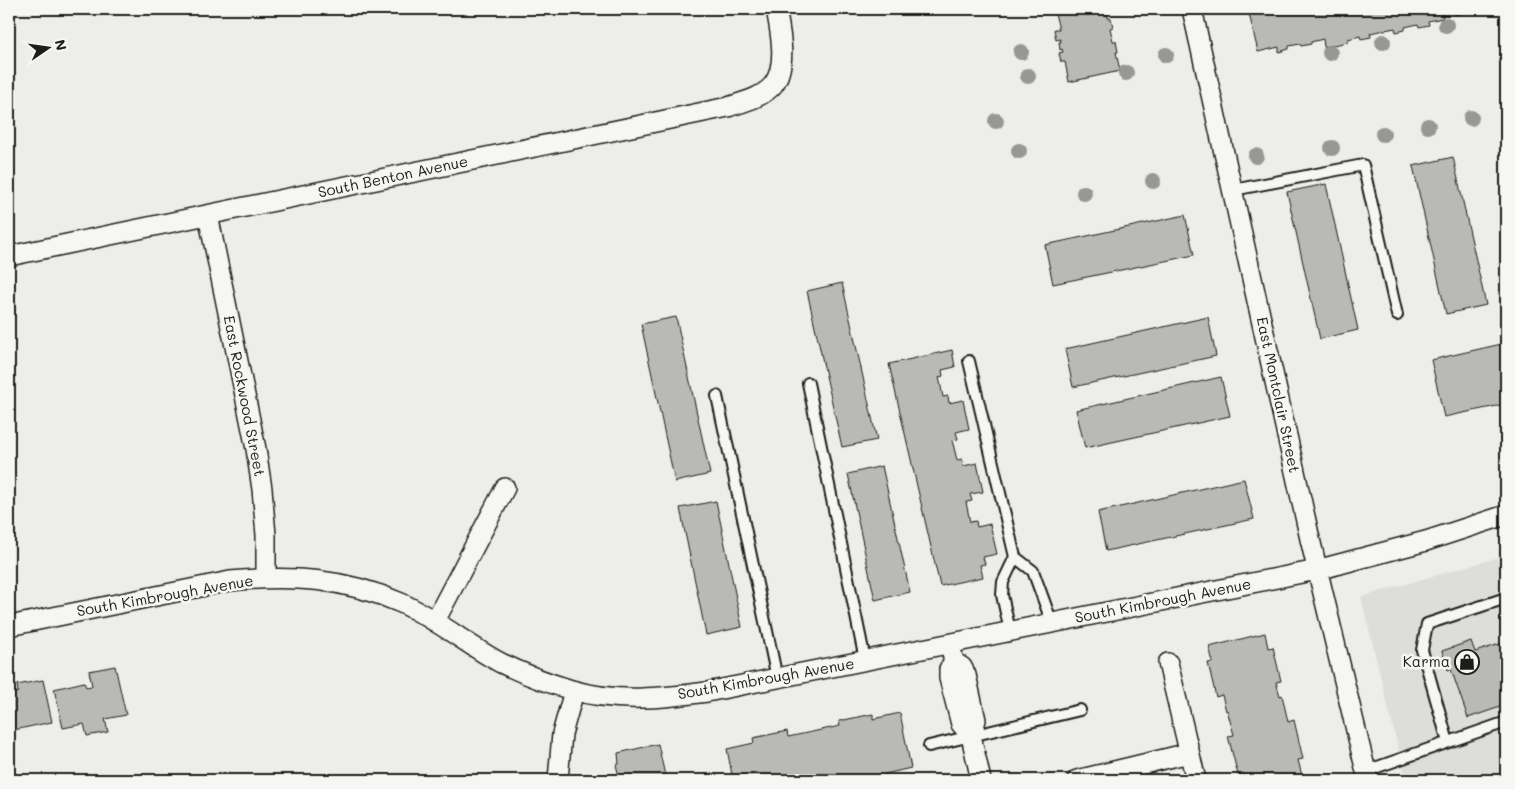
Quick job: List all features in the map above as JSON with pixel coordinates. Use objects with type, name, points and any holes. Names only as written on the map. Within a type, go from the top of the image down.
[{"type":"street","name":"South Benton Avenue","points":[[9,256],[728,107],[756,97],[772,85],[781,57],[780,31],[776,9]]},
{"type":"street","name":"East Montclair Street","points":[[1192,9],[1317,570],[1367,776]]},
{"type":"street","name":"East Rockwood Street","points":[[208,215],[256,449],[266,535],[266,578]]},
{"type":"street","points":[[435,621],[506,488]]},
{"type":"street","name":"South Kimbrough Avenue","points":[[9,626],[230,581],[299,578],[332,581],[402,603],[435,621],[500,662],[574,691],[610,697],[674,696],[707,692],[1317,570],[1426,541],[1506,515]]},
{"type":"street","points":[[950,644],[954,662],[949,669],[949,678],[962,724],[971,736],[981,780]]},
{"type":"street","points":[[1168,663],[1196,780]]},
{"type":"street","points":[[558,780],[562,734],[574,691]]},
{"type":"street","points":[[1077,780],[1189,753]]},
{"type":"lane","points":[[1233,190],[1363,165],[1397,315]]},
{"type":"lane","points":[[969,361],[1015,557],[1003,582],[1002,594],[1010,632]]},
{"type":"lane","points":[[808,383],[865,660]]},
{"type":"lane","points":[[717,396],[777,678]]},
{"type":"lane","points":[[1015,557],[1033,571],[1052,623]]},
{"type":"lane","points":[[1448,742],[1422,650],[1427,624],[1506,598]]},
{"type":"lane","points":[[929,746],[1080,710]]},
{"type":"lane","points":[[1367,776],[1448,742],[1506,722]]},
{"type":"shaded area","points":[[1506,555],[1506,780],[1406,780],[1361,597]]},
{"type":"building","points":[[1059,9],[1106,9],[1108,18],[1111,18],[1113,27],[1110,28],[1113,41],[1116,41],[1120,71],[1069,82],[1065,62],[1061,62],[1059,53],[1063,52],[1062,49],[1060,50],[1059,42],[1061,42],[1060,39],[1056,40],[1054,29],[1059,29],[1055,14],[1059,13]]},
{"type":"building","points":[[1248,9],[1470,9],[1463,10],[1464,13],[1454,15],[1453,12],[1442,14],[1443,18],[1428,21],[1429,25],[1419,27],[1418,24],[1405,27],[1405,30],[1396,32],[1395,28],[1370,33],[1371,37],[1361,39],[1360,36],[1348,39],[1348,42],[1324,47],[1323,39],[1311,42],[1311,44],[1289,46],[1289,49],[1279,52],[1279,47],[1258,52]]},
{"type":"building","points":[[1453,157],[1486,305],[1446,314],[1413,166]]},
{"type":"building","points":[[1326,184],[1358,330],[1320,339],[1287,192]]},
{"type":"building","points":[[1185,215],[1194,255],[1053,284],[1045,245]]},
{"type":"building","points":[[842,283],[877,440],[842,447],[807,291]]},
{"type":"building","points":[[676,317],[710,474],[675,482],[641,324]]},
{"type":"building","points":[[1208,317],[1216,356],[1073,387],[1065,349]]},
{"type":"building","points":[[1506,343],[1506,404],[1444,417],[1431,360]]},
{"type":"building","points":[[952,350],[955,367],[942,370],[943,376],[939,377],[943,397],[948,396],[949,403],[963,400],[969,429],[956,432],[958,439],[952,440],[957,460],[962,459],[963,466],[977,463],[983,492],[970,494],[972,501],[966,502],[970,522],[976,521],[977,527],[990,524],[997,554],[983,557],[985,564],[980,565],[983,577],[940,586],[889,364]]},
{"type":"building","points":[[1221,377],[1230,416],[1085,448],[1076,410]]},
{"type":"building","points":[[882,466],[910,592],[875,600],[848,474]]},
{"type":"building","points":[[1244,479],[1254,519],[1106,551],[1098,512]]},
{"type":"building","points":[[716,501],[742,627],[706,635],[680,508]]},
{"type":"building","points":[[1265,633],[1268,648],[1273,647],[1281,681],[1276,682],[1280,696],[1282,695],[1288,722],[1294,720],[1303,759],[1298,760],[1303,780],[1245,780],[1243,773],[1238,775],[1228,736],[1234,735],[1227,710],[1222,695],[1216,697],[1208,663],[1213,662],[1209,647]]},
{"type":"building","points":[[1471,641],[1475,652],[1506,642],[1506,705],[1468,718],[1451,669],[1448,670],[1442,651]]},
{"type":"building","points":[[115,666],[126,715],[105,719],[108,732],[87,736],[84,724],[63,728],[54,689],[84,682],[86,687],[92,686],[89,671]]},
{"type":"building","points":[[43,680],[52,722],[9,731],[9,694],[18,692],[17,685]]},
{"type":"building","points":[[900,713],[911,768],[885,774],[885,778],[877,780],[733,780],[727,749],[754,743],[753,738],[787,731],[788,737],[840,726],[839,721],[873,714],[873,719]]},
{"type":"building","points":[[658,744],[666,780],[620,780],[616,765],[619,764],[618,753]]},
{"type":"place","name":"Karma","points":[[1467,662]]}]
